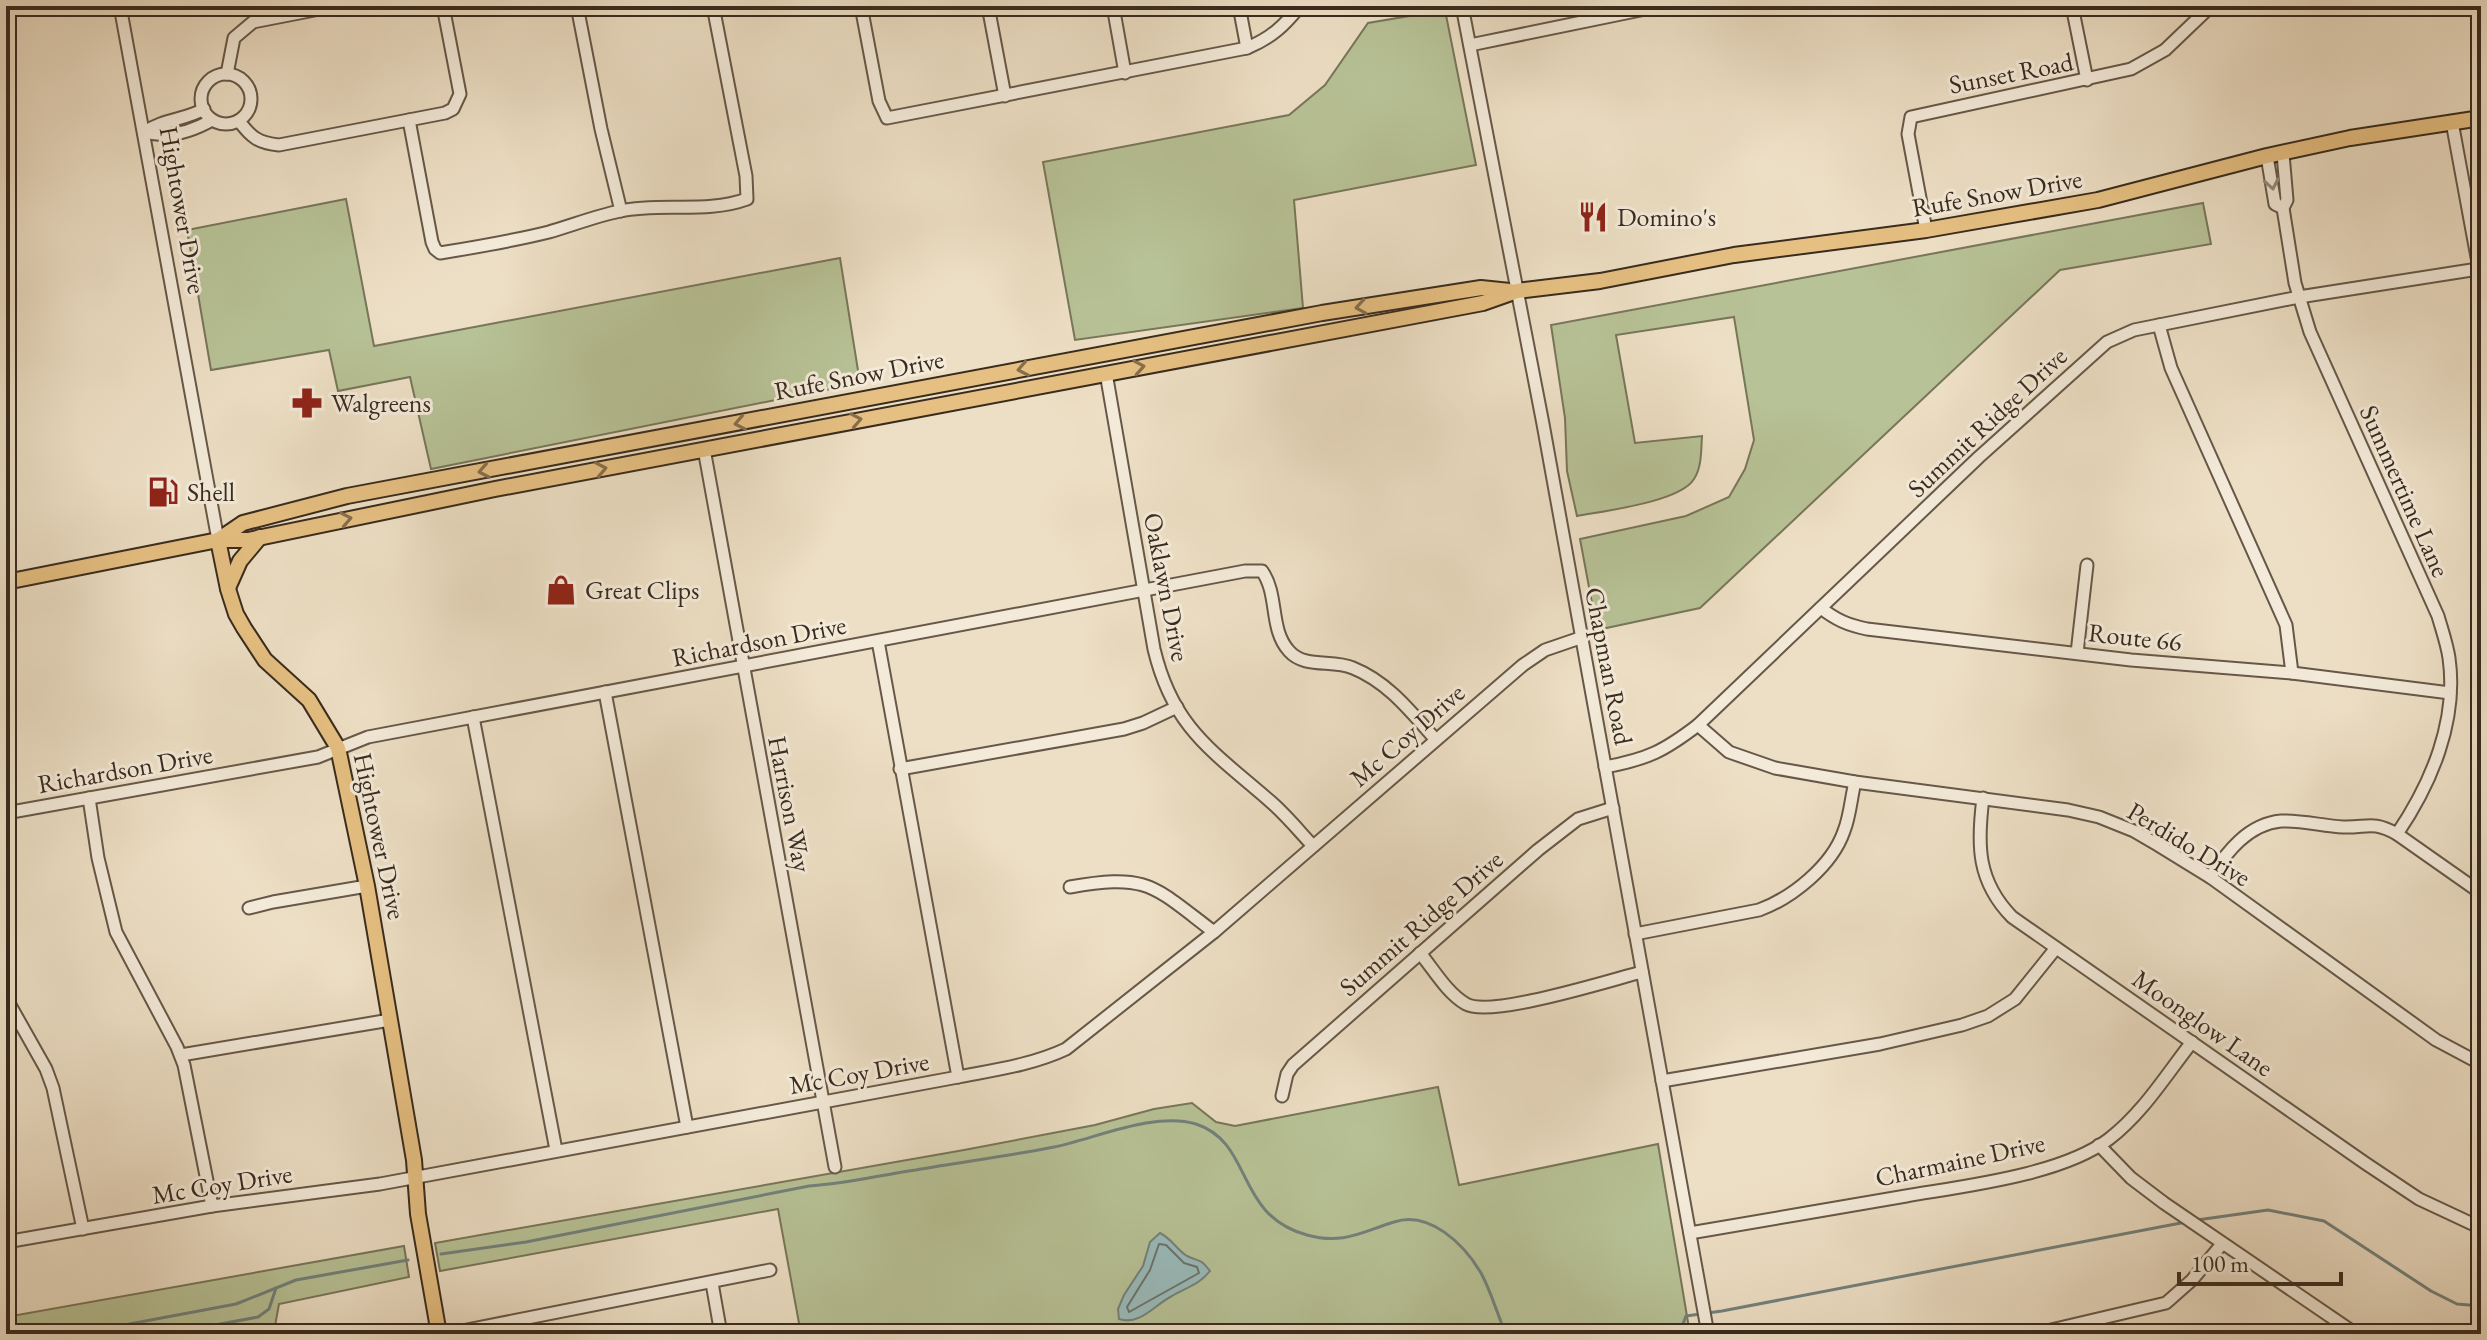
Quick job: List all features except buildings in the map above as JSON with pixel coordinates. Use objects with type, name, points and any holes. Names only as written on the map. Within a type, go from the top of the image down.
[{"type":"main road","name":"Rufe Snow Drive","points":[[218,540],[243,523],[347,496],[1322,313],[1481,288],[1517,291],[1600,281],[1734,255],[1926,230],[2098,200],[2350,138],[2481,118]]},
{"type":"main road","name":"Rufe Snow Drive","points":[[6,582],[218,540],[260,537],[704,449],[1483,303],[1517,291]]},
{"type":"main road","points":[[228,589],[240,561],[260,537]]},
{"type":"main road","name":"Hightower Drive","points":[[218,540],[236,614],[265,660],[309,700],[338,748],[367,886],[439,1334]]},
{"type":"street","name":"Hightower Drive","points":[[120,6],[218,540]]},
{"type":"street","points":[[227,74],[234,38],[253,22],[335,6]]},
{"type":"street","points":[[239,121],[261,144],[279,145],[453,109],[460,94],[443,6]]},
{"type":"street","points":[[577,6],[621,211]]},
{"type":"street","points":[[409,120],[435,249],[440,253],[501,242],[621,211],[700,208],[730,205],[747,199],[746,176],[713,6]]},
{"type":"street","points":[[861,6],[879,101],[887,118],[1247,48],[1270,39],[1300,6]]},
{"type":"street","points":[[988,6],[1005,96]]},
{"type":"street","points":[[1113,6],[1125,73]]},
{"type":"street","points":[[1239,6],[1247,48]]},
{"type":"street","name":"Chapman Road","points":[[1462,6],[1708,1334]]},
{"type":"street","points":[[1470,45],[1660,6]]},
{"type":"street","points":[[2072,6],[2087,80]]},
{"type":"street","name":"Sunset Road","points":[[1926,230],[1908,134],[1911,117],[2131,69],[2165,50],[2211,6]]},
{"type":"street","points":[[227,74],[244,81],[252,97],[246,115],[239,121],[221,123],[212,120],[204,109],[202,94],[205,86],[219,75],[227,74]]},
{"type":"street","points":[[145,132],[157,123],[187,117],[204,109]]},
{"type":"street","points":[[145,132],[169,135],[194,130],[212,120]]},
{"type":"street","points":[[2452,122],[2480,274]]},
{"type":"street","name":"Summertime Lane","points":[[2283,154],[2287,200],[2283,208],[2299,297],[2310,332],[2438,616],[2449,659],[2450,693],[2443,740],[2420,801],[2397,834]]},
{"type":"street","name":"Summertime Lane","points":[[2267,156],[2275,204],[2283,208]]},
{"type":"street","name":"Summit Ridge Drive","points":[[1605,767],[1636,761],[1663,751],[1698,725],[1979,457],[2107,342],[2134,330],[2299,297],[2480,274]]},
{"type":"street","points":[[2159,325],[2171,368],[2286,625],[2292,673]]},
{"type":"street","name":"Oaklawn Drive","points":[[1106,373],[1160,672],[1177,707],[1202,743],[1278,808],[1313,846]]},
{"type":"street","name":"Harrison Way","points":[[704,449],[835,1167]]},
{"type":"street","points":[[2077,653],[2087,565]]},
{"type":"street","name":"Richardson Drive","points":[[6,813],[318,757],[368,737],[1245,571],[1262,571],[1271,583],[1278,629],[1288,651],[1298,659],[1341,664],[1375,679],[1436,740]]},
{"type":"street","name":"Route 66","points":[[1821,608],[1834,619],[1867,629],[2292,673],[2450,693]]},
{"type":"street","name":"Mc Coy Drive","points":[[6,1242],[212,1206],[415,1177],[1033,1062],[1066,1049],[1214,932],[1523,665],[1545,650],[1580,638]]},
{"type":"street","points":[[878,641],[958,1077]]},
{"type":"street","points":[[605,692],[687,1127]]},
{"type":"street","points":[[900,769],[1124,729],[1177,707]]},
{"type":"street","points":[[473,717],[556,1150]]},
{"type":"street","name":"Perdido Drive","points":[[1698,725],[1729,752],[1756,763],[1855,782],[2068,810],[2099,817],[2134,831],[2210,877],[2425,1032],[2481,1064]]},
{"type":"street","points":[[1635,934],[1759,910],[1779,903],[1799,889],[1821,866],[1843,835],[1855,782]]},
{"type":"street","points":[[89,798],[98,858],[116,932],[181,1055],[212,1206]]},
{"type":"street","name":"Moonglow Lane","points":[[1983,798],[1978,835],[1984,874],[1996,901],[2012,917],[2419,1199],[2481,1228]]},
{"type":"street","name":"Summit Ridge Drive","points":[[1282,1096],[1287,1074],[1293,1065],[1420,953],[1563,830],[1578,819],[1613,808]]},
{"type":"street","points":[[2210,877],[2241,839],[2267,824],[2282,821],[2347,828],[2364,824],[2386,828],[2397,834],[2481,893]]},
{"type":"street","points":[[1070,887],[1125,881],[1147,884],[1214,932]]},
{"type":"street","points":[[249,908],[367,886]]},
{"type":"street","points":[[1662,1081],[1880,1044],[1962,1025],[1988,1016],[2015,999],[2056,948]]},
{"type":"street","points":[[1420,953],[1451,991],[1467,1004],[1477,1007],[1518,1003],[1642,972]]},
{"type":"street","points":[[6,998],[46,1069],[53,1088],[83,1229]]},
{"type":"street","points":[[181,1055],[390,1020]]},
{"type":"street","name":"Charmaine Drive","points":[[1690,1233],[2019,1174],[2072,1158],[2099,1145],[2133,1118],[2192,1042]]},
{"type":"street","points":[[2099,1145],[2131,1178],[2168,1206],[2356,1334]]},
{"type":"street","points":[[2034,1334],[2166,1303],[2192,1280],[2222,1244]]},
{"type":"street","points":[[447,1334],[770,1270]]},
{"type":"street","points":[[712,1283],[721,1334]]},
{"type":"green space","points":[[1445,10],[1476,165],[1294,200],[1303,308],[1075,340],[1043,162],[1289,115],[1325,85],[1368,23]]},
{"type":"green space","points":[[346,199],[374,346],[840,258],[860,383],[431,469],[410,377],[338,391],[329,350],[211,370],[187,230]]},
{"type":"green space","points":[[2203,203],[2211,244],[2060,270],[1700,608],[1597,630],[1580,539],[1686,516],[1729,497],[1745,469],[1754,440],[1734,317],[1616,335],[1635,443],[1702,436],[1700,464],[1694,479],[1674,494],[1577,516],[1567,471],[1565,418],[1551,325]]},
{"type":"green space","points":[[1438,1087],[1459,1185],[1658,1144],[1690,1334],[801,1334],[778,1209],[440,1271],[435,1243],[964,1150],[1192,1103],[1216,1122],[1235,1126]]},
{"type":"green space","points":[[404,1246],[409,1277],[279,1304],[275,1326],[253,1333],[6,1334],[6,1317]]},
{"type":"water","points":[[1160,1233],[1183,1254],[1202,1262],[1210,1271],[1197,1283],[1140,1317],[1134,1320],[1119,1319],[1118,1309],[1124,1295],[1143,1266],[1150,1242]]},
{"type":"waterway","points":[[441,1254],[526,1242],[809,1186],[1037,1150],[1144,1123],[1180,1121],[1196,1124],[1214,1133],[1228,1147],[1267,1212],[1284,1225],[1307,1235],[1342,1238],[1407,1220],[1420,1221],[1444,1232],[1465,1251],[1481,1273],[1506,1334]]},
{"type":"waterway","points":[[2197,1220],[2268,1210],[2324,1221],[2431,1291],[2457,1304],[2481,1306]]},
{"type":"waterway","points":[[1679,1334],[1686,1316],[2186,1222]]},
{"type":"waterway","points":[[76,1334],[236,1304],[296,1280],[408,1260]]},
{"type":"waterway","points":[[167,1334],[258,1317],[269,1309],[276,1288]]},
{"type":"place","name":"Domino's","points":[[1593,217]]},
{"type":"place","name":"Walgreens","points":[[307,403]]},
{"type":"place","name":"Shell","points":[[163,492]]},
{"type":"place","name":"Great Clips","points":[[561,590]]}]
